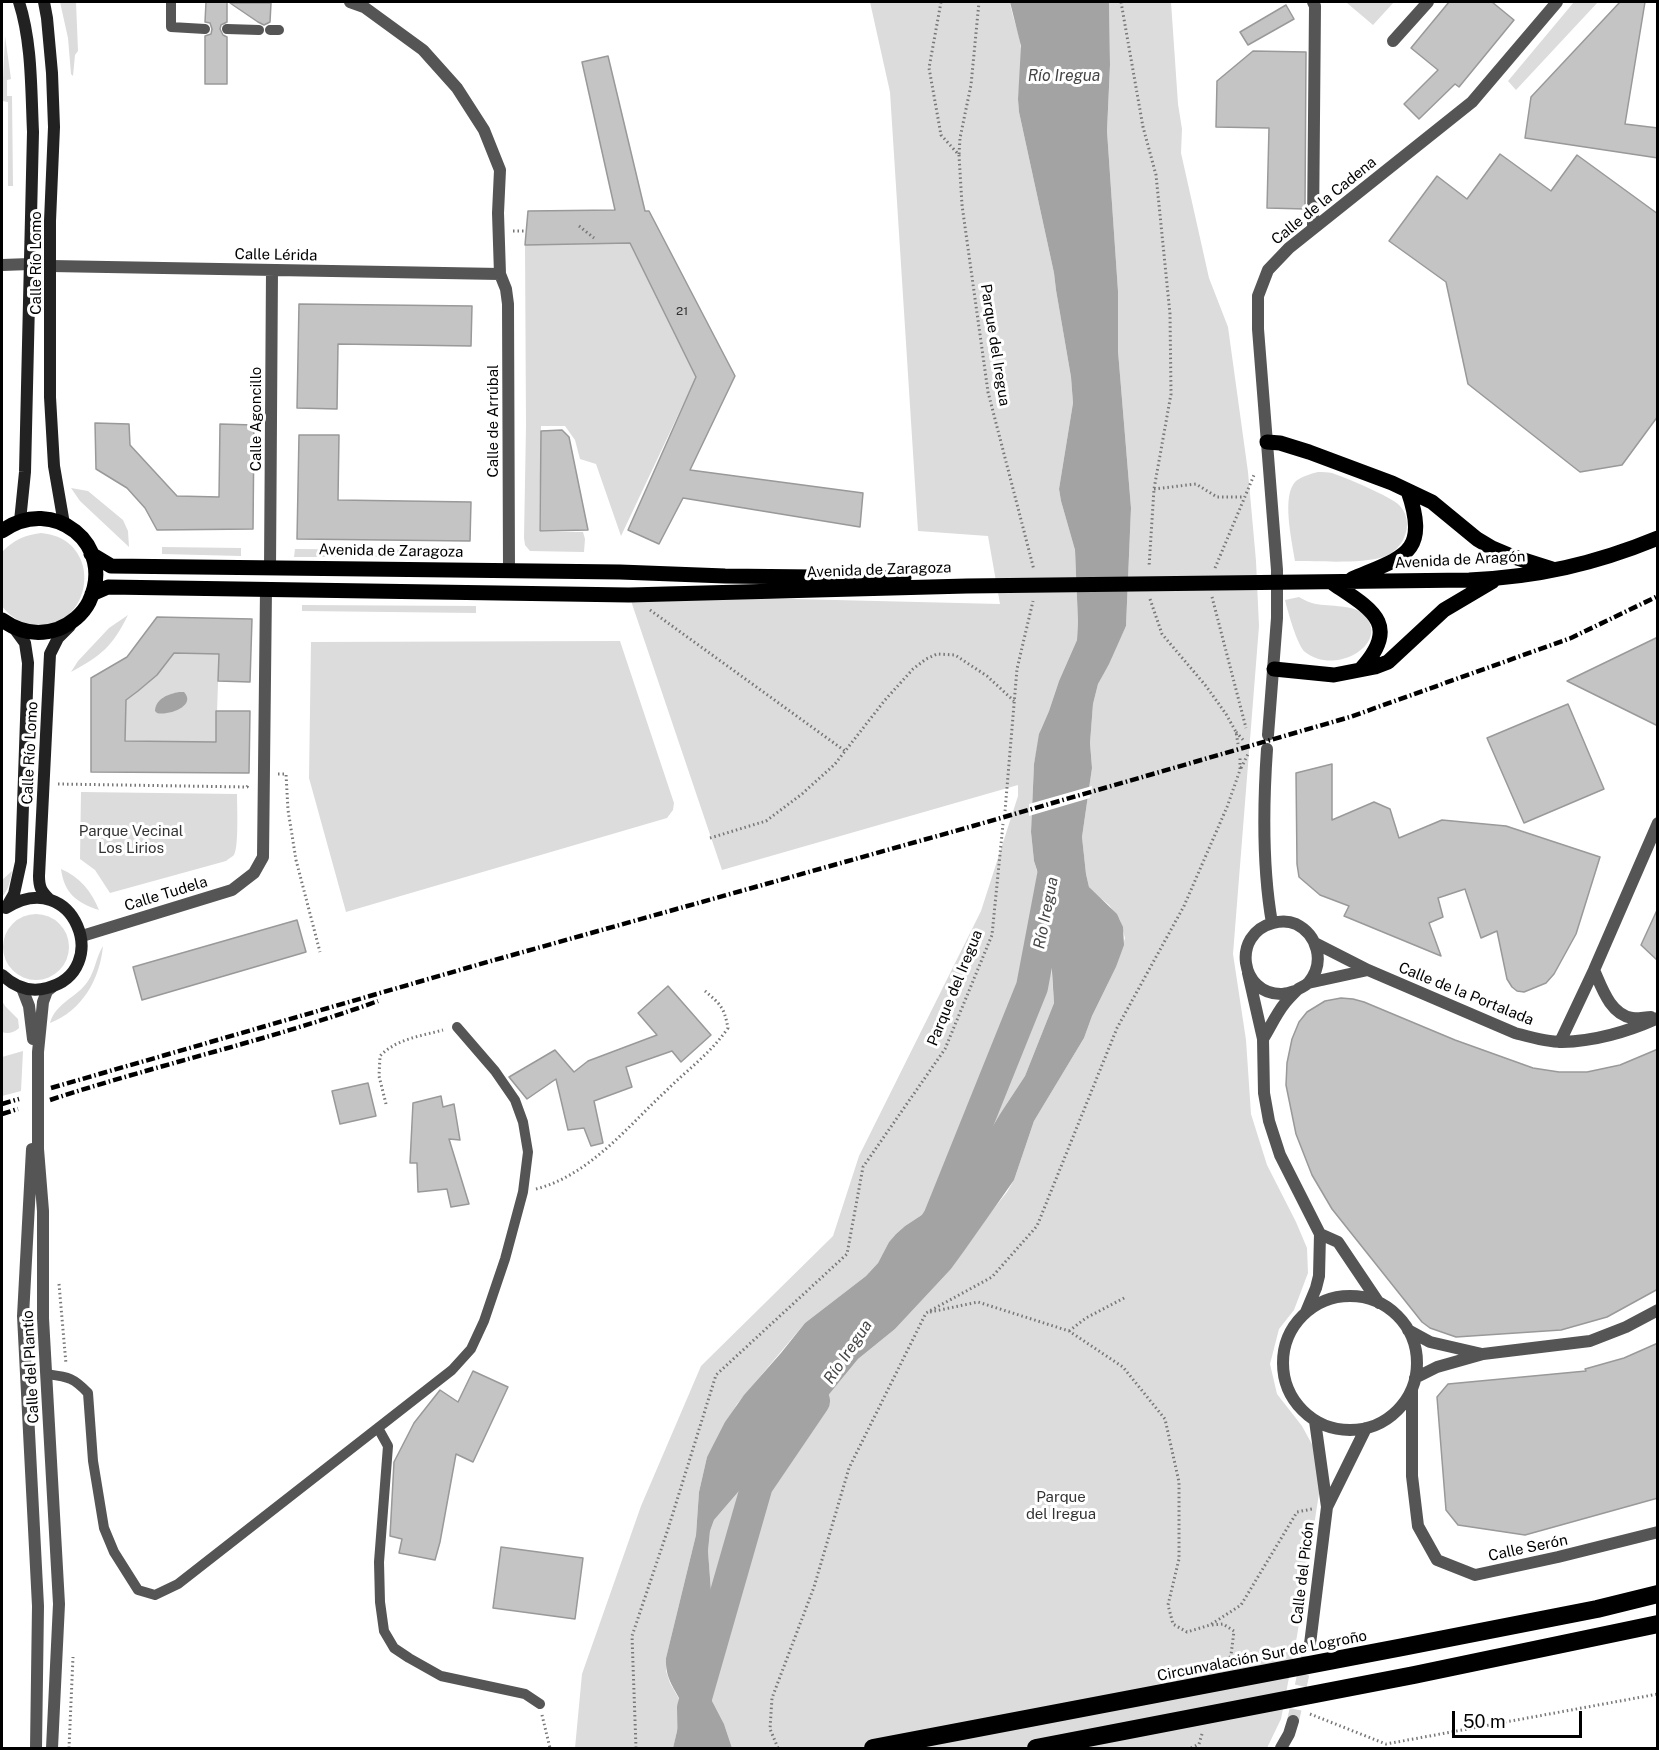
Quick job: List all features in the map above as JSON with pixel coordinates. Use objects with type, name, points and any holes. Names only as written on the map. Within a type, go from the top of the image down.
[{"type":"highway","name":"Circunvalación Sur de Logroño","points":[[873,1749],[1597,1609],[1658,1594]]},
{"type":"highway","points":[[1036,1749],[1414,1675],[1658,1624]]},
{"type":"main road","name":"Calle Río Lomo","points":[[19,2],[25,21],[33,132],[25,472],[20,521]]},
{"type":"main road","name":"Calle Río Lomo","points":[[44,2],[52,73],[54,126],[50,222],[50,397],[54,466],[64,524]]},
{"type":"main road","points":[[1267,442],[1309,452],[1376,476],[1432,502],[1477,539],[1492,548],[1557,570]]},
{"type":"main road","points":[[1338,582],[1389,564],[1402,557],[1410,549],[1415,539],[1416,529],[1414,510],[1408,491]]},
{"type":"main road","points":[[2,531],[20,521],[34,518],[49,519],[64,524],[80,537],[91,554],[95,567],[92,594],[79,616],[65,626],[48,632],[31,633],[8,624]]},
{"type":"main road","name":"Avenida de Aragón","points":[[967,586],[1499,578],[1557,570],[1612,556],[1658,538]]},
{"type":"main road","name":"Avenida de Zaragoza","points":[[91,554],[111,566],[509,570],[910,578],[967,586]]},
{"type":"main road","points":[[1274,669],[1324,675],[1343,674],[1388,662],[1444,610],[1499,578]]},
{"type":"main road","points":[[1338,582],[1369,608],[1378,622],[1380,634],[1376,650],[1361,669]]},
{"type":"main road","name":"Avenida de Zaragoza","points":[[92,594],[108,587],[629,595],[967,586]]},
{"type":"main road","name":"Calle Río Lomo","points":[[49,899],[39,885],[50,654],[58,638],[79,616]]},
{"type":"main road","name":"Calle Río Lomo","points":[[4,910],[14,894],[21,862],[28,663],[24,643],[8,624]]},
{"type":"main road","points":[[2,975],[22,988],[31,990],[51,987],[63,981],[72,972],[79,962],[82,949],[82,936],[78,924],[61,904],[38,897],[27,898],[4,910]]},
{"type":"street","name":"Calle de Arrúbal","points":[[350,2],[364,7],[423,50],[458,88],[484,130],[500,170],[498,213],[500,274],[507,289],[508,304],[509,570]]},
{"type":"street","points":[[1313,2],[1315,18],[1313,229]]},
{"type":"street","points":[[1393,41],[1428,2]]},
{"type":"street","name":"Calle de la Cadena","points":[[1269,735],[1277,618],[1277,570],[1258,329],[1258,296],[1268,270],[1278,258],[1313,229],[1472,102],[1557,2]]},
{"type":"street","points":[[2,265],[30,264]]},
{"type":"street","name":"Calle Lérida","points":[[51,266],[500,274]]},
{"type":"street","name":"Calle Agoncillo","points":[[270,568],[272,270]]},
{"type":"street","points":[[265,774],[266,589]]},
{"type":"street","points":[[1267,749],[1264,790],[1265,864],[1272,923]]},
{"type":"street","name":"Calle Tudela","points":[[82,936],[232,890],[254,873],[263,857],[265,774]]},
{"type":"street","points":[[1560,1042],[1658,823]]},
{"type":"street","points":[[1306,1312],[1319,1276],[1320,1234],[1280,1155],[1269,1121],[1264,1093],[1263,1039],[1245,959],[1247,945],[1254,934],[1265,925],[1279,921],[1294,923],[1306,931],[1315,943],[1318,957],[1316,971],[1308,983]]},
{"type":"street","name":"Calle de la Portalada","points":[[1315,943],[1368,970],[1515,1033],[1538,1039],[1560,1042],[1607,1037],[1658,1017]]},
{"type":"street","points":[[1263,1039],[1283,1005],[1296,991],[1308,983],[1368,970]]},
{"type":"street","points":[[1594,970],[1604,995],[1617,1011],[1633,1018],[1658,1017]]},
{"type":"street","points":[[1248,973],[1256,984],[1268,992],[1282,994],[1296,991]]},
{"type":"street","name":"Calle del Plantío","points":[[36,1749],[38,1606],[23,1316],[35,1149],[36,1052],[43,1002],[51,987]]},
{"type":"street","name":"Calle del Plantío","points":[[22,988],[29,1006],[36,1052]]},
{"type":"street","name":"Calle del Plantío","points":[[35,1149],[43,1210],[43,1318],[59,1604],[52,1749]]},
{"type":"street","points":[[1320,1234],[1338,1242],[1379,1303]]},
{"type":"street","points":[[1341,1296],[1361,1297],[1379,1303],[1396,1314],[1408,1330],[1416,1353],[1414,1383],[1401,1406],[1385,1420],[1366,1428],[1349,1430],[1331,1428],[1315,1421],[1298,1407],[1287,1389],[1282,1368],[1284,1346],[1295,1324],[1306,1312],[1323,1301],[1341,1296]]},
{"type":"street","points":[[1414,1383],[1437,1367],[1483,1354],[1590,1341],[1626,1328],[1658,1310]]},
{"type":"street","points":[[1408,1330],[1430,1342],[1483,1354]]},
{"type":"street","name":"Calle Serón","points":[[1414,1383],[1412,1476],[1418,1526],[1437,1560],[1475,1575],[1658,1532]]},
{"type":"street","name":"Calle del Picón","points":[[1310,1644],[1327,1507],[1315,1421]]},
{"type":"street","name":"Calle del Picón","points":[[1327,1507],[1366,1428]]},
{"type":"street","points":[[1281,1749],[1293,1721]]},
{"type":"lane","points":[[171,2],[171,27],[205,29]]},
{"type":"lane","points":[[227,29],[270,30]]},
{"type":"lane","points":[[46,1374],[76,1380],[88,1393],[93,1461],[104,1528],[114,1552],[138,1590],[155,1595],[178,1584],[452,1370],[471,1349],[484,1321],[523,1192],[528,1152],[523,1122],[515,1100],[495,1071],[457,1027]]},
{"type":"lane","points":[[378,1428],[388,1446],[379,1562],[380,1602],[384,1631],[394,1648],[441,1676],[525,1694],[540,1704]]},
{"type":"path","points":[[941,2],[929,69],[941,135],[958,156]]},
{"type":"path","name":"Parque del Iregua","points":[[979,2],[971,85],[958,156],[962,205],[988,392],[1034,570]]},
{"type":"path","points":[[1121,2],[1143,127],[1156,175],[1170,314],[1171,394],[1154,489],[1149,567]]},
{"type":"path","points":[[579,226],[594,238]]},
{"type":"path","points":[[1246,728],[1209,583],[1254,475]]},
{"type":"path","points":[[1154,489],[1196,484],[1217,497],[1245,497]]},
{"type":"path","points":[[629,595],[846,751]]},
{"type":"path","points":[[1149,596],[1162,634],[1206,686],[1245,742]]},
{"type":"path","points":[[1005,811],[1017,669],[1034,599]]},
{"type":"path","points":[[711,838],[766,821],[802,794],[835,764],[885,700],[926,658],[937,654],[955,655],[966,660],[1014,701]]},
{"type":"path","points":[[1236,732],[1238,744]]},
{"type":"path","points":[[778,1749],[770,1729],[772,1698],[814,1587],[849,1468],[926,1313],[992,1277],[1037,1226],[1117,1028],[1184,906],[1248,754]]},
{"type":"path","points":[[1240,756],[1240,770]]},
{"type":"path","points":[[44,784],[247,787],[253,774],[286,774],[288,810],[296,860],[321,952]]},
{"type":"path","name":"Parque del Iregua","points":[[636,1749],[632,1635],[716,1375],[847,1254],[863,1167],[945,1049],[992,935],[1004,824]]},
{"type":"path","points":[[523,1192],[549,1185],[602,1152],[708,1054],[728,1028],[722,1005],[705,991]]},
{"type":"path","points":[[386,1104],[379,1076],[380,1056],[387,1048],[405,1040],[457,1027]]},
{"type":"path","points":[[1070,1330],[1086,1318],[1126,1297]]},
{"type":"path","points":[[926,1313],[978,1302],[1070,1330],[1123,1367],[1165,1419],[1179,1482],[1179,1559],[1168,1605],[1173,1624],[1187,1632],[1210,1625],[1240,1605],[1297,1512],[1327,1507]]},
{"type":"path","points":[[1304,1712],[1386,1744],[1658,1694]]},
{"type":"path","points":[[540,1704],[550,1749]]},
{"type":"path","points":[[1199,1744],[1201,1749]]},
{"type":"green space","points":[[60,2],[76,2],[78,51],[75,55],[73,76],[68,38]]},
{"type":"green space","points":[[870,2],[1010,2],[1020,43],[1019,112],[1054,273],[1073,403],[1059,489],[1075,550],[1077,640],[1041,729],[1034,764],[1031,832],[1034,861],[1055,922],[1051,963],[1054,1003],[1025,1076],[958,1185],[937,1205],[896,1234],[878,1263],[866,1276],[805,1323],[737,1404],[707,1457],[699,1492],[696,1535],[666,1658],[666,1671],[670,1683],[683,1706],[673,1748],[575,1748],[582,1674],[641,1506],[701,1366],[833,1236],[859,1156],[981,911],[1018,796],[1018,785],[722,870],[629,595],[1000,604],[988,536],[918,531],[890,92]]},
{"type":"green space","name":"Parque del Iregua","points":[[1109,2],[1171,2],[1178,104],[1182,129],[1181,153],[1209,278],[1228,327],[1248,472],[1259,626],[1233,954],[1246,1040],[1251,1114],[1267,1165],[1307,1248],[1308,1273],[1294,1310],[1279,1329],[1270,1364],[1277,1394],[1302,1426],[1313,1446],[1320,1487],[1297,1636],[1281,1719],[1267,1748],[732,1748],[724,1724],[711,1699],[709,1637],[712,1605],[708,1551],[710,1531],[714,1520],[770,1455],[813,1414],[858,1359],[895,1329],[951,1269],[1007,1192],[1014,1180],[1034,1121],[1084,1038],[1116,967],[1125,938],[1120,920],[1109,905],[1089,887],[1082,837],[1092,768],[1090,743],[1093,704],[1098,684],[1126,626],[1131,508],[1118,351],[1118,291],[1107,131],[1110,65]]},
{"type":"green space","points":[[1348,2],[1394,2],[1373,25]]},
{"type":"green space","points":[[1574,2],[1598,2],[1516,90],[1508,81]]},
{"type":"green space","points":[[5,36],[11,79],[7,80],[7,96],[12,96],[13,186],[8,186],[8,102],[2,101]]},
{"type":"green space","points":[[630,243],[696,377],[621,536],[596,464],[580,459],[575,440],[565,426],[541,426],[539,532],[583,532],[584,552],[530,551],[525,545],[524,538],[525,245]]},
{"type":"green space","points":[[1318,472],[1332,473],[1395,501],[1402,508],[1407,528],[1404,539],[1397,549],[1383,557],[1364,561],[1295,561],[1290,531],[1289,497],[1296,481]]},
{"type":"green space","points":[[71,488],[88,491],[123,520],[128,531],[129,547],[80,501]]},
{"type":"green space","points":[[41,533],[67,542],[77,553],[83,566],[84,580],[82,594],[66,617],[53,623],[38,625],[17,620],[2,606],[2,552],[20,539]]},
{"type":"green space","points":[[162,547],[241,548],[241,556],[162,554]]},
{"type":"green space","points":[[295,549],[425,550],[425,557],[294,557]]},
{"type":"green space","points":[[1299,597],[1312,603],[1352,608],[1362,613],[1370,624],[1371,635],[1366,645],[1357,653],[1331,661],[1318,659],[1305,652],[1296,636],[1285,600]]},
{"type":"green space","points":[[302,605],[476,606],[476,613],[302,611]]},
{"type":"green space","points":[[128,615],[117,635],[105,649],[71,672],[78,661],[109,628]]},
{"type":"green space","points":[[620,641],[674,803],[673,810],[667,818],[346,912],[309,778],[311,642]]},
{"type":"green space","points":[[174,653],[219,654],[216,742],[125,741],[126,700],[153,679]]},
{"type":"green space","name":"Parque Vecinal Los Lirios","points":[[81,792],[237,794],[236,851],[226,861],[110,893],[95,870],[80,859]]},
{"type":"green space","points":[[61,869],[74,876],[84,886],[93,897],[99,910],[84,904],[73,896],[65,885]]},
{"type":"green space","points":[[12,871],[8,888],[2,897],[2,880]]},
{"type":"green space","points":[[36,914],[49,917],[59,924],[66,934],[69,947],[66,960],[59,970],[49,977],[36,980],[23,977],[13,970],[6,960],[3,947],[6,934],[13,924],[23,917]]},
{"type":"green space","points":[[103,946],[98,970],[87,992],[71,1011],[50,1023],[57,1010],[88,981]]},
{"type":"green space","points":[[2,1001],[18,1019],[19,1028],[13,1032],[2,1032]]},
{"type":"green space","points":[[23,1051],[21,1091],[2,1096],[2,1057]]},
{"type":"water","name":"Río Iregua","points":[[1010,2],[1109,2],[1110,65],[1107,131],[1118,291],[1118,351],[1131,508],[1126,626],[1098,684],[1093,704],[1090,743],[1092,768],[1082,837],[1089,887],[1117,914],[1123,927],[1124,945],[1084,1038],[1034,1121],[1014,1180],[964,1251],[951,1269],[895,1329],[858,1359],[813,1414],[770,1455],[714,1520],[710,1531],[708,1551],[712,1605],[709,1638],[711,1699],[724,1724],[732,1748],[673,1748],[683,1706],[669,1678],[666,1658],[696,1535],[699,1492],[707,1457],[725,1422],[744,1395],[805,1323],[866,1276],[878,1263],[896,1234],[937,1205],[958,1185],[1025,1076],[1054,1003],[1051,956],[1055,922],[1034,861],[1031,832],[1034,764],[1039,734],[1077,640],[1075,550],[1059,489],[1073,403],[1054,273],[1019,112],[1021,46]]},
{"type":"water","points":[[184,692],[187,697],[184,706],[168,713],[162,714],[155,711],[160,700],[167,695]]},
{"type":"pier","points":[[1092,786],[1090,798],[1029,816],[1029,804]]},
{"type":"building","points":[[206,2],[227,2],[227,22],[221,25],[220,29],[227,37],[227,84],[205,84],[205,36],[211,34],[212,29],[210,23],[205,22]]},
{"type":"building","points":[[1449,2],[1492,2],[1514,20],[1459,87],[1455,84],[1419,119],[1404,104],[1438,70],[1411,48]]},
{"type":"building","points":[[1620,2],[1645,2],[1625,124],[1658,128],[1658,158],[1525,138],[1531,97]]},
{"type":"building","points":[[230,3],[271,3],[270,22],[264,25]]},
{"type":"building","points":[[1286,5],[1294,19],[1248,45],[1240,32]]},
{"type":"building","points":[[1253,51],[1306,52],[1305,209],[1267,208],[1269,128],[1216,127],[1217,81]]},
{"type":"building","points":[[608,56],[645,211],[649,211],[735,376],[690,470],[863,493],[860,527],[683,498],[659,544],[628,530],[696,377],[630,243],[525,245],[528,211],[615,210],[582,62]]},
{"type":"building","points":[[1500,154],[1551,191],[1577,155],[1658,214],[1658,416],[1622,465],[1580,472],[1468,384],[1446,282],[1389,241],[1437,176],[1467,199]]},
{"type":"building","points":[[299,304],[472,306],[471,346],[338,344],[337,409],[297,408]]},
{"type":"building","points":[[95,423],[129,424],[130,445],[177,496],[219,497],[220,424],[254,425],[253,529],[157,530],[145,508],[127,488],[96,469]]},
{"type":"building","points":[[562,430],[569,437],[588,530],[540,531],[541,431]]},
{"type":"building","points":[[299,435],[339,435],[338,500],[471,502],[470,541],[297,539]]},
{"type":"building","points":[[157,617],[252,619],[250,682],[218,681],[219,654],[174,653],[157,675],[126,700],[125,741],[216,742],[216,711],[250,711],[249,773],[91,772],[91,678],[127,657]]},
{"type":"building","points":[[1658,637],[1658,726],[1567,681]]},
{"type":"building","points":[[1568,704],[1604,789],[1524,823],[1487,738]]},
{"type":"building","points":[[1332,764],[1332,820],[1374,802],[1390,809],[1399,838],[1442,820],[1506,826],[1600,857],[1576,934],[1554,974],[1546,983],[1524,992],[1512,987],[1507,979],[1497,931],[1481,938],[1465,889],[1438,898],[1443,917],[1429,923],[1441,956],[1344,916],[1349,906],[1320,895],[1299,877],[1296,773]]},
{"type":"building","points":[[1658,908],[1658,961],[1641,945]]},
{"type":"building","points":[[297,920],[306,952],[142,1000],[133,967]]},
{"type":"building","points":[[668,986],[711,1035],[681,1062],[672,1051],[626,1067],[632,1087],[594,1101],[603,1143],[591,1146],[584,1128],[568,1130],[556,1079],[527,1099],[509,1077],[555,1050],[574,1072],[588,1061],[657,1035],[638,1013]]},
{"type":"building","points":[[1341,998],[1364,1002],[1455,1040],[1533,1068],[1559,1072],[1587,1072],[1620,1065],[1658,1049],[1658,1289],[1607,1317],[1561,1330],[1456,1337],[1430,1328],[1422,1322],[1332,1209],[1312,1175],[1296,1134],[1286,1085],[1287,1063],[1292,1039],[1299,1022],[1307,1012],[1325,1001]]},
{"type":"building","points":[[368,1083],[376,1116],[340,1124],[332,1091]]},
{"type":"building","points":[[441,1096],[443,1107],[454,1104],[460,1140],[449,1139],[469,1204],[451,1207],[447,1189],[418,1192],[417,1163],[410,1163],[413,1103]]},
{"type":"building","points":[[1658,1343],[1658,1498],[1525,1535],[1458,1525],[1446,1510],[1437,1397],[1448,1384],[1586,1371],[1585,1369],[1624,1358]]},
{"type":"building","points":[[473,1371],[508,1387],[473,1462],[456,1454],[435,1560],[399,1553],[402,1539],[390,1536],[394,1462],[414,1423],[440,1390],[458,1402]]},
{"type":"building","points":[[501,1547],[583,1558],[575,1619],[493,1608]]},
{"type":"waterway","name":"Río Iregua","points":[[929,1234],[939,1218],[1032,987],[1056,860]]},
{"type":"waterway","name":"Río Iregua","points":[[694,1748],[693,1708],[757,1485],[814,1401]]},
{"type":"tunnel","points":[[1293,1721],[1310,1644]]},
{"type":"railway","points":[[51,1088],[1350,717],[1571,638],[1658,596]]},
{"type":"railway","points":[[50,1100],[297,1028],[378,1001]]},
{"type":"railway","points":[[2,1104],[19,1099]]},
{"type":"railway","points":[[2,1114],[18,1109]]}]
